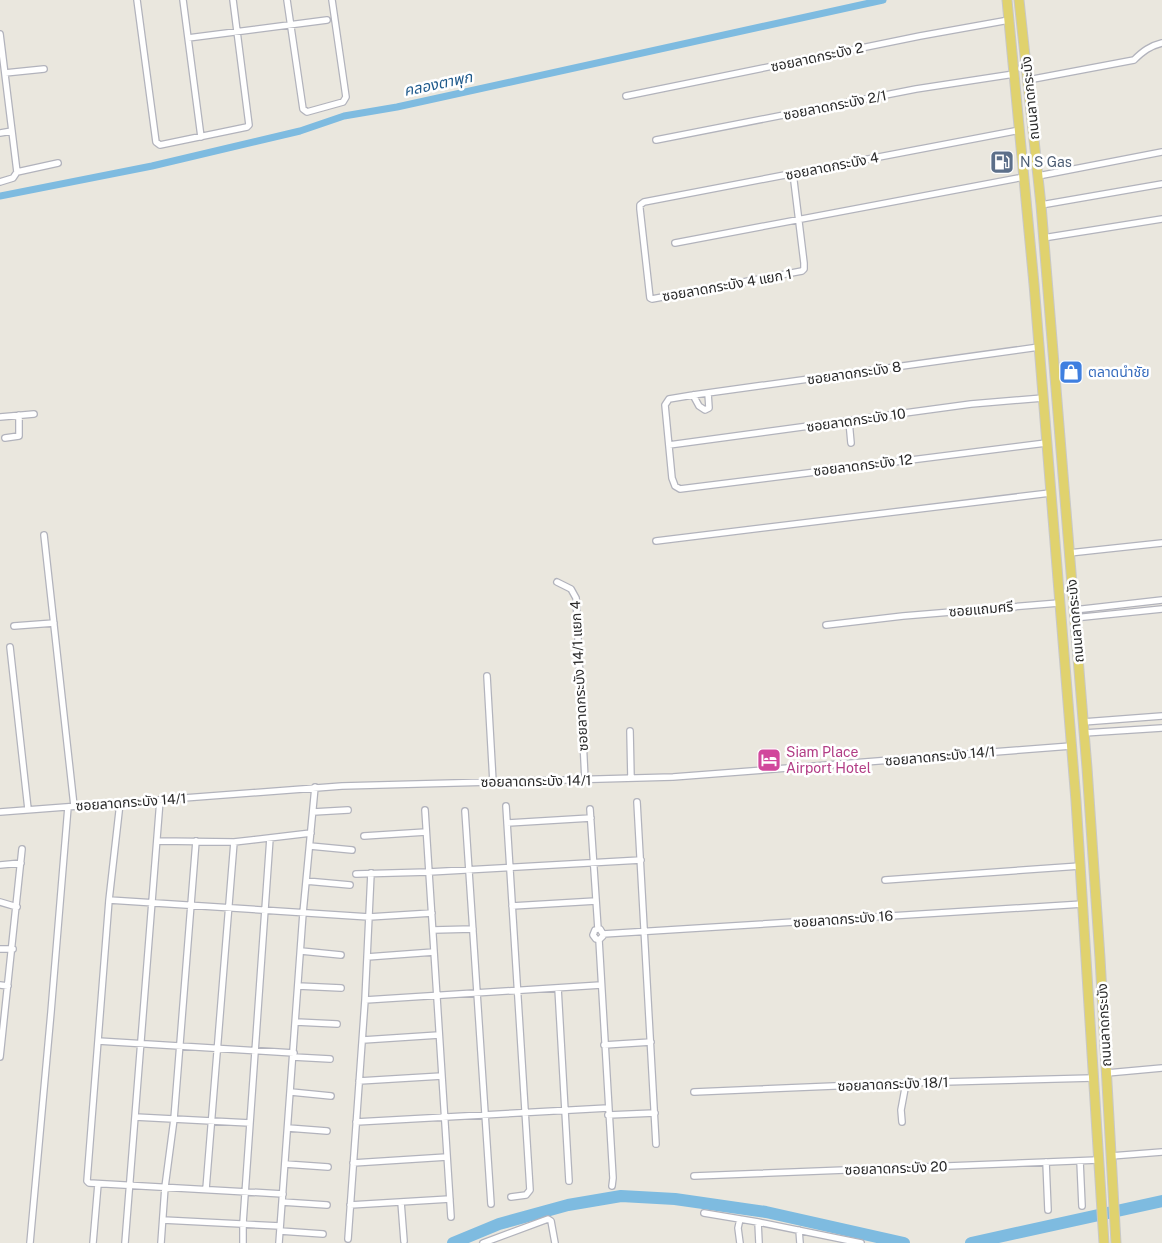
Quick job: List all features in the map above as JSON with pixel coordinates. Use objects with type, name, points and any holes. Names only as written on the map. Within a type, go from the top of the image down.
[{"type":"main road","name":"ถนนลาดกระบัง","points":[[1006,0],[1020,130],[1039,347],[1071,746],[1083,904],[1104,1243]]},
{"type":"main road","name":"ถนนลาดกระบัง","points":[[1019,0],[1041,205],[1084,733],[1107,1073],[1116,1243]]},
{"type":"main road","points":[[1060,611],[1074,614]]},
{"type":"street","points":[[137,0],[156,142],[160,145],[247,128],[249,126],[233,0]]},
{"type":"street","points":[[183,0],[202,137]]},
{"type":"street","points":[[287,0],[303,109],[310,112],[342,102],[346,97],[332,0]]},
{"type":"street","points":[[188,38],[327,20]]},
{"type":"street","name":"ซอยลาดกระบัง 2","points":[[626,96],[920,36],[1009,20]]},
{"type":"street","points":[[0,34],[17,172],[13,178],[0,182]]},
{"type":"street","points":[[1028,80],[1134,60],[1145,50],[1162,43]]},
{"type":"street","points":[[5,73],[44,68]]},
{"type":"street","name":"ซอยลาดกระบัง 2/1","points":[[656,140],[916,89],[1014,74]]},
{"type":"street","name":"ซอยลาดกระบัง 4","points":[[644,202],[1020,130]]},
{"type":"street","points":[[0,133],[12,131]]},
{"type":"street","points":[[1038,176],[1162,152]]},
{"type":"street","points":[[17,172],[58,163]]},
{"type":"street","name":"ซอยลาดกระบัง 4 แยก 1","points":[[644,202],[640,205],[643,250],[648,294],[652,299],[802,272],[804,263],[793,173]]},
{"type":"street","points":[[675,243],[1024,177]]},
{"type":"street","points":[[1041,205],[1162,184]]},
{"type":"street","points":[[1043,238],[1162,218]]},
{"type":"street","name":"ซอยลาดกระบัง 8","points":[[670,445],[665,405],[669,399],[1039,347]]},
{"type":"street","points":[[693,396],[699,406],[705,410],[710,405],[708,393]]},
{"type":"street","name":"ซอยลาดกระบัง 10","points":[[670,445],[970,404],[1043,398]]},
{"type":"street","points":[[0,416],[34,414]]},
{"type":"street","points":[[5,438],[19,436],[19,415]]},
{"type":"street","points":[[849,421],[852,443]]},
{"type":"street","name":"ซอยลาดกระบัง 12","points":[[670,445],[672,478],[675,486],[680,489],[1046,443]]},
{"type":"street","points":[[656,541],[1050,493]]},
{"type":"street","points":[[30,1243],[71,807],[44,536]]},
{"type":"street","points":[[1069,553],[1162,543]]},
{"type":"street","name":"ซอยลาดกระบัง 14/1 แยก 4","points":[[557,582],[571,589],[576,598],[585,780]]},
{"type":"street","points":[[1074,614],[1162,600]]},
{"type":"street","points":[[1147,602],[1148,610]]},
{"type":"street","points":[[1074,614],[1162,609]]},
{"type":"street","name":"ซอยแถมศรี","points":[[826,625],[903,616],[1060,611]]},
{"type":"street","points":[[14,626],[54,623]]},
{"type":"street","points":[[10,647],[28,809]]},
{"type":"street","points":[[487,676],[493,782]]},
{"type":"street","points":[[1083,722],[1162,716]]},
{"type":"street","points":[[1084,733],[1162,728]]},
{"type":"street","points":[[630,731],[631,778]]},
{"type":"street","name":"ซอยลาดกระบัง 14/1","points":[[0,812],[401,783],[673,777],[1071,746]]},
{"type":"street","points":[[279,1243],[303,913],[315,788]]},
{"type":"street","points":[[125,1243],[160,800]]},
{"type":"street","points":[[637,802],[656,1144]]},
{"type":"street","points":[[120,803],[109,900],[87,1181],[98,1184],[283,1194]]},
{"type":"street","points":[[506,806],[530,1190],[526,1195],[511,1197]]},
{"type":"street","points":[[590,809],[598,929],[603,934],[599,940],[612,1186]]},
{"type":"street","points":[[313,812],[348,810]]},
{"type":"street","points":[[425,810],[451,1217]]},
{"type":"street","points":[[465,811],[491,1204]]},
{"type":"street","points":[[507,823],[591,818]]},
{"type":"street","points":[[364,836],[426,832]]},
{"type":"street","points":[[156,841],[234,842],[311,833]]},
{"type":"street","points":[[243,1243],[242,1223],[270,838]]},
{"type":"street","points":[[161,1243],[174,1119],[196,842]]},
{"type":"street","points":[[206,1189],[227,908],[234,842]]},
{"type":"street","points":[[310,846],[352,850]]},
{"type":"street","points":[[0,1057],[2,1018],[8,986],[22,849]]},
{"type":"street","points":[[356,874],[429,872],[640,860]]},
{"type":"street","points":[[0,865],[21,863]]},
{"type":"street","points":[[885,880],[1080,866]]},
{"type":"street","points":[[348,1239],[366,1000],[371,873]]},
{"type":"street","points":[[306,881],[350,885]]},
{"type":"street","points":[[109,900],[369,917],[432,914]]},
{"type":"street","points":[[512,906],[596,901]]},
{"type":"street","points":[[0,902],[17,907]]},
{"type":"street","name":"ซอยลาดกระบัง 16","points":[[603,934],[1083,904]]},
{"type":"street","points":[[433,930],[473,929]]},
{"type":"street","points":[[598,929],[593,935],[599,940]]},
{"type":"street","points":[[0,949],[12,949]]},
{"type":"street","points":[[301,951],[341,955]]},
{"type":"street","points":[[367,957],[434,952]]},
{"type":"street","points":[[0,985],[8,986]]},
{"type":"street","points":[[366,1000],[601,985]]},
{"type":"street","points":[[298,986],[341,988]]},
{"type":"street","points":[[558,988],[569,1180]]},
{"type":"street","points":[[296,1022],[337,1024]]},
{"type":"street","points":[[362,1040],[439,1035]]},
{"type":"street","points":[[98,1041],[255,1050],[330,1059]]},
{"type":"street","points":[[604,1045],[651,1042]]},
{"type":"street","points":[[1107,1073],[1162,1068]]},
{"type":"street","points":[[359,1082],[442,1076]]},
{"type":"street","name":"ซอยลาดกระบัง 18/1","points":[[694,1092],[906,1083],[1093,1078]]},
{"type":"street","points":[[902,1122],[901,1110],[906,1083]]},
{"type":"street","points":[[291,1092],[331,1096]]},
{"type":"street","points":[[356,1122],[608,1108]]},
{"type":"street","points":[[608,1115],[655,1112]]},
{"type":"street","points":[[135,1116],[250,1123]]},
{"type":"street","points":[[288,1128],[327,1131]]},
{"type":"street","points":[[1112,1156],[1162,1152]]},
{"type":"street","points":[[353,1163],[447,1157]]},
{"type":"street","points":[[1080,1160],[1082,1206]]},
{"type":"street","name":"ซอยลาดกระบัง 20","points":[[694,1176],[1098,1160]]},
{"type":"street","points":[[1046,1162],[1048,1210]]},
{"type":"street","points":[[285,1164],[328,1167]]},
{"type":"street","points":[[93,1243],[98,1184]]},
{"type":"street","points":[[350,1205],[450,1199]]},
{"type":"street","points":[[282,1202],[327,1205]]},
{"type":"street","points":[[401,1202],[404,1241]]},
{"type":"street","points":[[704,1213],[861,1243]]},
{"type":"street","points":[[483,1243],[503,1240],[548,1219],[551,1221],[555,1243]]},
{"type":"street","points":[[740,1219],[738,1228],[740,1243]]},
{"type":"street","points":[[163,1220],[242,1223],[323,1234]]},
{"type":"street","points":[[758,1222],[760,1243]]},
{"type":"street","points":[[799,1230],[800,1243]]},
{"type":"waterway","name":"คลองตาพุก","points":[[0,196],[152,166],[300,131],[344,116],[397,107],[883,0]]},
{"type":"waterway","points":[[453,1243],[499,1224],[568,1205],[621,1196],[675,1199],[766,1212],[904,1243]]},
{"type":"waterway","points":[[971,1243],[1162,1201]]},
{"type":"place","name":"N S Gas","points":[[1002,162]]},
{"type":"place","name":"ตลาดนำชัย","points":[[1071,372]]},
{"type":"place","name":"Siam Place Airport Hotel","points":[[769,760]]}]
